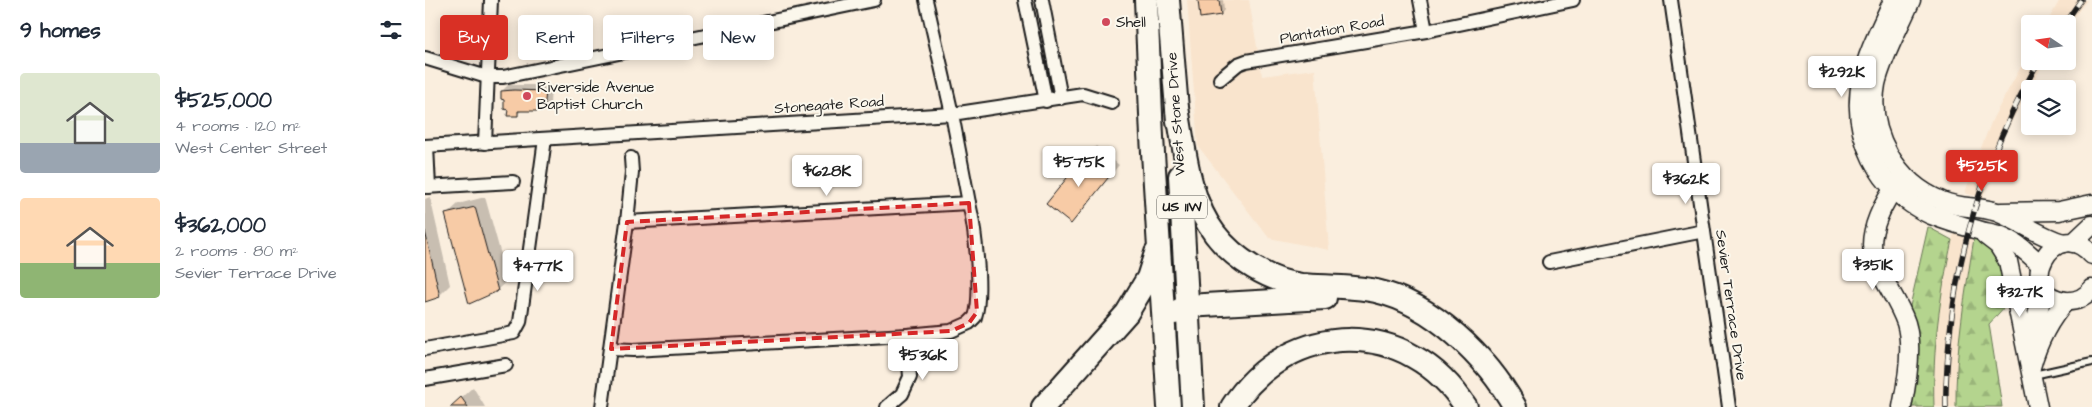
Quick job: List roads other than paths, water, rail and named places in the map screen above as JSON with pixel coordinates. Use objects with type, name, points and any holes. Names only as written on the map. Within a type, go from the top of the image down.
[{"type":"highway","name":"West Stone Drive","points":[[1146,0],[1158,248],[1169,407]]},
{"type":"highway","points":[[1159,0],[1165,65],[1174,81]]},
{"type":"highway","name":"West Stone Drive","points":[[1168,0],[1177,108],[1193,407]]},
{"type":"highway","points":[[1177,108],[1194,195],[1214,233],[1239,257],[1251,266],[1282,280],[1298,284],[1376,291],[1397,297],[1427,314],[1453,333],[1479,356],[1496,377],[1515,407]]},
{"type":"highway","points":[[1043,407],[1127,313],[1147,278],[1158,248]]},
{"type":"highway","points":[[1163,324],[1167,318],[1187,306],[1320,298],[1356,299],[1394,304],[1427,314]]},
{"type":"highway","points":[[1232,407],[1241,394],[1270,365],[1306,347],[1343,340],[1365,340],[1406,352],[1445,378],[1467,407]]},
{"type":"main road","points":[[1893,0],[1869,55],[1862,77],[1858,103],[1861,132],[1869,154],[1881,174],[1943,202],[1960,207],[1997,212],[2059,211],[2092,204]]},
{"type":"main road","points":[[1911,0],[1883,65],[1877,83],[1875,98],[1880,135],[1890,156],[1898,182],[1909,203],[1931,215],[2002,236],[2016,243],[2040,264]]},
{"type":"main road","points":[[1898,182],[1873,234],[1873,255],[1906,324],[1908,347],[1907,382],[1902,407]]},
{"type":"main road","points":[[1997,212],[2033,232],[2083,247],[2092,255]]},
{"type":"main road","points":[[2092,225],[2068,243],[2049,251],[2040,264],[2039,275],[2044,288],[2054,298],[2066,301],[2079,300],[2092,289]]},
{"type":"main road","points":[[1979,230],[1998,245],[2008,261],[2037,407]]},
{"type":"main road","points":[[2030,368],[2044,288]]},
{"type":"main road","points":[[2030,368],[2037,343],[2045,328],[2066,301]]},
{"type":"street","points":[[485,143],[491,0]]},
{"type":"street","points":[[425,58],[487,77],[503,77],[874,0]]},
{"type":"street","points":[[611,348],[633,350],[907,335],[959,329],[975,317],[978,294],[974,224],[952,114],[926,0]]},
{"type":"street","points":[[1025,0],[1046,101]]},
{"type":"street","points":[[1042,0],[1061,98]]},
{"type":"street","points":[[1420,0],[1426,31]]},
{"type":"street","name":"Plantation Road","points":[[1220,79],[1238,64],[1245,61],[1426,31],[1573,0]]},
{"type":"street","name":"Sevier Terrace Drive","points":[[1671,0],[1729,407]]},
{"type":"street","name":"Stonegate Road","points":[[426,146],[952,114],[1083,94],[1111,104]]},
{"type":"street","points":[[425,349],[514,333],[520,322],[545,139]]},
{"type":"street","points":[[426,146],[427,187],[513,182]]},
{"type":"street","points":[[602,407],[627,222],[632,172],[631,158]]},
{"type":"street","points":[[627,222],[969,203]]},
{"type":"street","points":[[1549,262],[1704,231]]},
{"type":"street","points":[[887,407],[902,394],[910,377],[907,335]]},
{"type":"street","points":[[425,379],[506,365]]},
{"type":"lane","points":[[2030,368],[2038,374],[2092,362]]},
{"type":"railway","points":[[2070,15],[2081,0]]},
{"type":"railway","points":[[1946,407],[1946,376],[1951,323],[1956,288],[1971,221],[1993,155],[2034,70]]},
{"type":"place","name":"Shell","points":[[1106,22]]},
{"type":"place","name":"Riverside Avenue Baptist Church","points":[[527,96]]}]
